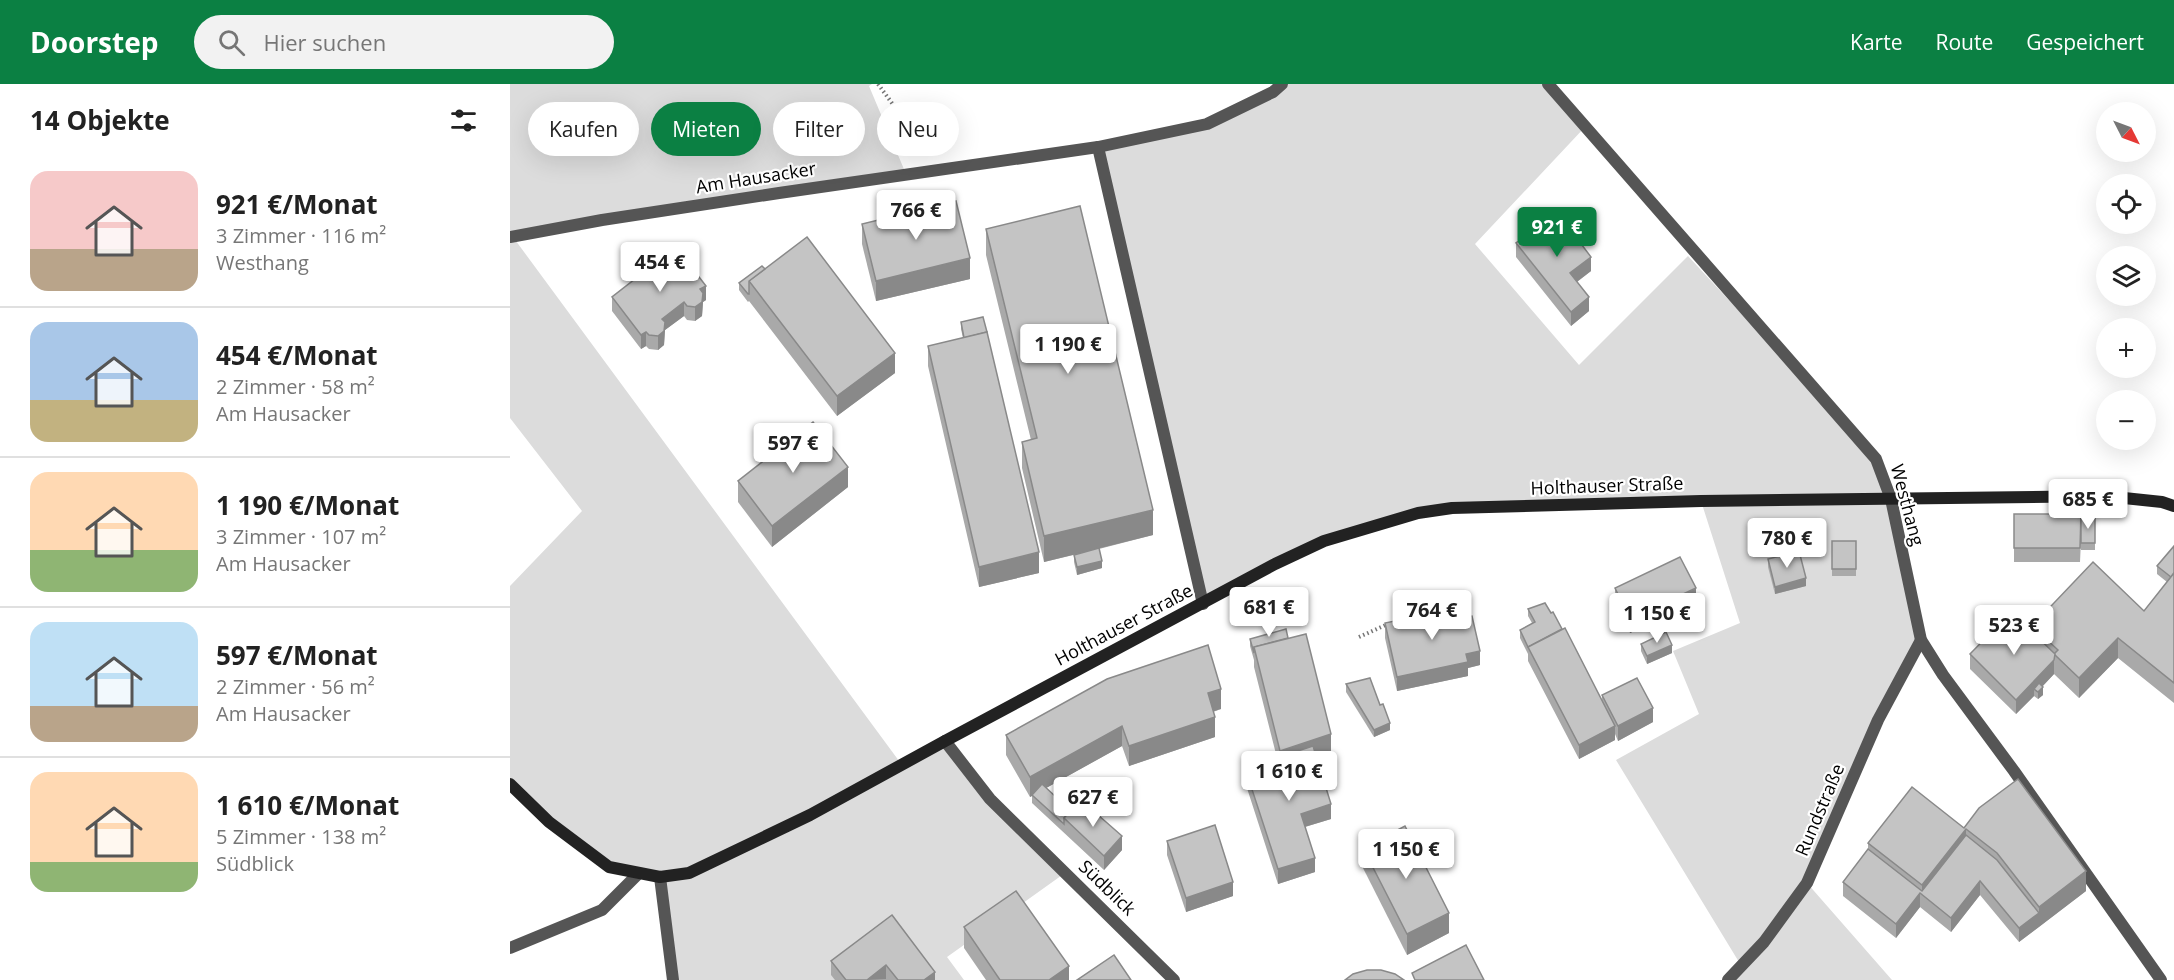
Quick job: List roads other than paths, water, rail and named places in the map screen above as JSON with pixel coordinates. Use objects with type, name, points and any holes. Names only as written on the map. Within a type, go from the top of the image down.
[{"type":"street","name":"Am Hausacker","points":[[510,237],[602,220],[1098,147],[1207,124],[1273,92],[1282,84]]},
{"type":"street","name":"Westhang","points":[[1548,84],[1876,459],[1891,500],[1921,640],[2161,980]]},
{"type":"street","points":[[1098,147],[1203,604]]},
{"type":"street","name":"Holthauser Straße","points":[[510,784],[549,822],[609,867],[660,877],[689,873],[800,820],[1275,564],[1324,541],[1418,513],[1452,508],[1962,497],[2105,496],[2162,502],[2174,506]]},
{"type":"street","name":"Rundstraße","points":[[1728,980],[1764,942],[1807,883],[1878,720],[1921,640]]},
{"type":"street","name":"Südblick","points":[[945,741],[990,799],[1174,980]]},
{"type":"street","points":[[510,948],[602,910],[638,874]]},
{"type":"street","points":[[660,877],[673,980]]}]
